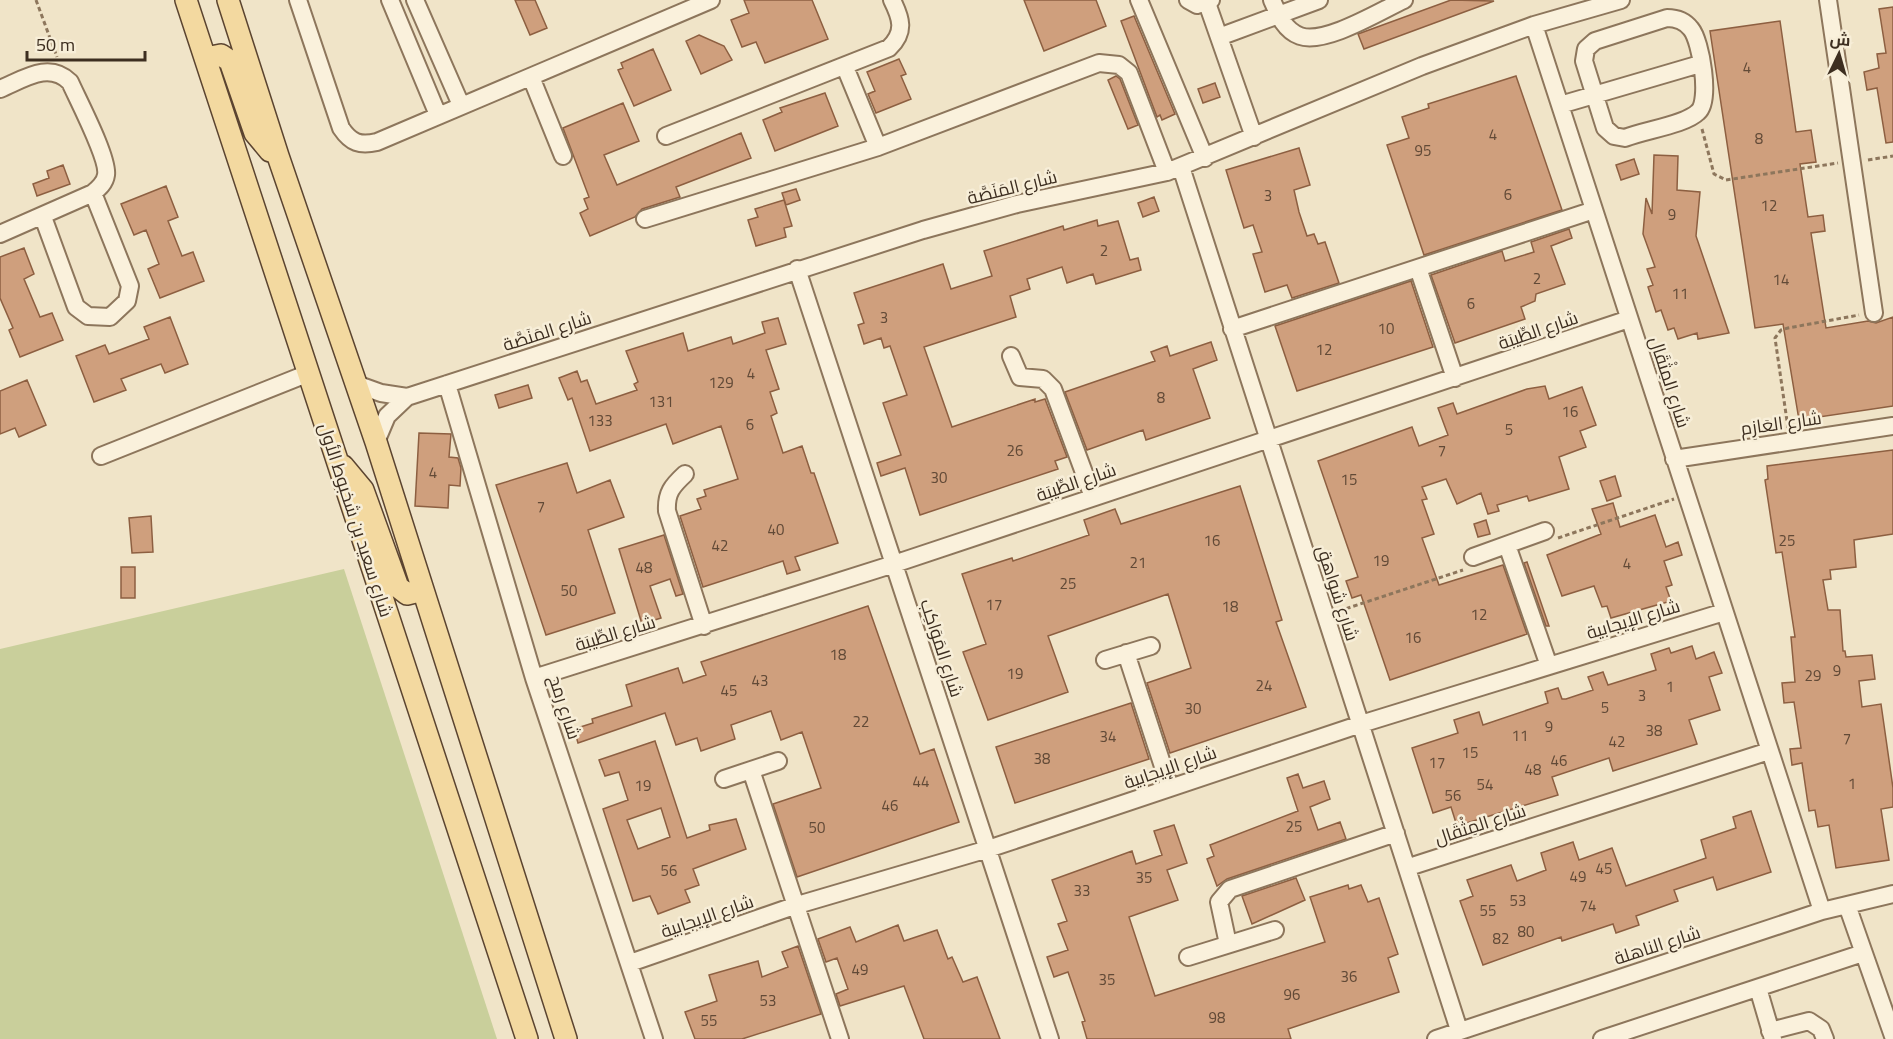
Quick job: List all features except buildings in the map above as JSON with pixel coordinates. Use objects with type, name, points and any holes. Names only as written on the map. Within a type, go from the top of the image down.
[{"type":"main road","name":"شارع سعيد بن شخبوط الأول","points":[[186,0],[527,1039]]},
{"type":"main road","points":[[228,0],[278,156],[376,442],[566,1039]]},
{"type":"main road","points":[[207,61],[216,55],[230,61],[255,132],[264,146],[278,156]]},
{"type":"main road","points":[[338,462],[363,490],[398,587],[407,594],[423,590]]},
{"type":"street","points":[[298,0],[341,128],[347,137],[357,143],[377,142],[711,0]]},
{"type":"street","points":[[390,0],[438,116]]},
{"type":"street","points":[[415,0],[462,105]]},
{"type":"street","points":[[666,136],[889,48],[895,42],[902,27],[892,0]]},
{"type":"street","points":[[1138,0],[1205,158]]},
{"type":"street","points":[[1188,0],[1197,5],[1209,2],[1254,137]]},
{"type":"street","points":[[1219,37],[1276,8],[1319,0]]},
{"type":"street","points":[[1276,8],[1286,26],[1300,36],[1317,38],[1404,0]]},
{"type":"street","name":"شارع المَنَصَّة","points":[[376,442],[387,416],[407,397],[923,230],[1017,204],[1174,170],[1422,66],[1534,25],[1621,0]]},
{"type":"street","points":[[1828,0],[1874,313]]},
{"type":"street","points":[[1667,18],[1679,20],[1690,27],[1694,33],[1700,64],[1706,97],[1698,113],[1619,138],[1605,128],[1584,55],[1590,44],[1667,18]]},
{"type":"street","name":"شارع المِثْقَال","points":[[1534,25],[1822,911]]},
{"type":"street","name":"شارع شواهق","points":[[645,219],[878,147],[1099,63],[1119,65],[1129,73],[1174,170],[1232,329],[1409,867],[1447,1036]]},
{"type":"street","points":[[1560,105],[1700,64]]},
{"type":"street","points":[[845,67],[878,147]]},
{"type":"street","points":[[0,89],[46,71],[64,76],[70,82],[106,166],[104,182],[93,193],[0,234]]},
{"type":"street","points":[[531,77],[563,156]]},
{"type":"street","points":[[43,217],[76,307],[88,316],[111,316],[127,301],[130,286],[93,193]]},
{"type":"street","points":[[1232,329],[1594,210]]},
{"type":"street","points":[[1418,268],[1455,378]]},
{"type":"street","name":"شارع المَوَاكِب","points":[[797,269],[1050,1039]]},
{"type":"street","name":"شارع الطِّيبَة","points":[[534,678],[894,564],[1629,319]]},
{"type":"street","points":[[1011,356],[1020,377],[1043,379],[1053,389],[1093,497]]},
{"type":"street","points":[[101,456],[309,374]]},
{"type":"street","name":"شارع المَنَصَّة","points":[[356,384],[381,393],[407,397]]},
{"type":"street","name":"شارع رمح","points":[[447,384],[534,678],[654,1039]]},
{"type":"street","name":"شارع العَازِم","points":[[1674,459],[1893,426]]},
{"type":"street","points":[[685,474],[670,490],[666,498],[667,511],[704,626]]},
{"type":"street","points":[[1473,557],[1545,531]]},
{"type":"street","points":[[1507,544],[1549,666]]},
{"type":"street","name":"شارع الإيجابية","points":[[630,963],[794,906],[988,849],[1361,724],[1724,612]]},
{"type":"street","points":[[1105,660],[1151,646]]},
{"type":"street","points":[[1126,653],[1170,788]]},
{"type":"street","name":"شارع المِثْقَال","points":[[1409,867],[1769,751]]},
{"type":"street","points":[[724,779],[778,761]]},
{"type":"street","points":[[752,770],[794,906],[840,1039]]},
{"type":"street","points":[[1228,944],[1219,902],[1230,889],[1396,833]]},
{"type":"street","name":"شارع الناهلة","points":[[1447,1036],[1822,911],[1893,894]]},
{"type":"street","points":[[1847,905],[1893,1036]]},
{"type":"street","points":[[1188,957],[1275,930]]},
{"type":"street","points":[[1602,1039],[1863,953]]},
{"type":"street","points":[[1758,987],[1772,1035],[1809,1021],[1821,1029],[1825,1039]]},
{"type":"path","points":[[36,0],[64,76]]},
{"type":"path","points":[[1698,113],[1714,174],[1726,180],[1893,156]]},
{"type":"path","points":[[1790,441],[1775,338],[1781,330],[1788,328],[1874,313]]},
{"type":"green space","points":[[344,569],[497,1039],[0,1039],[0,649]]}]
